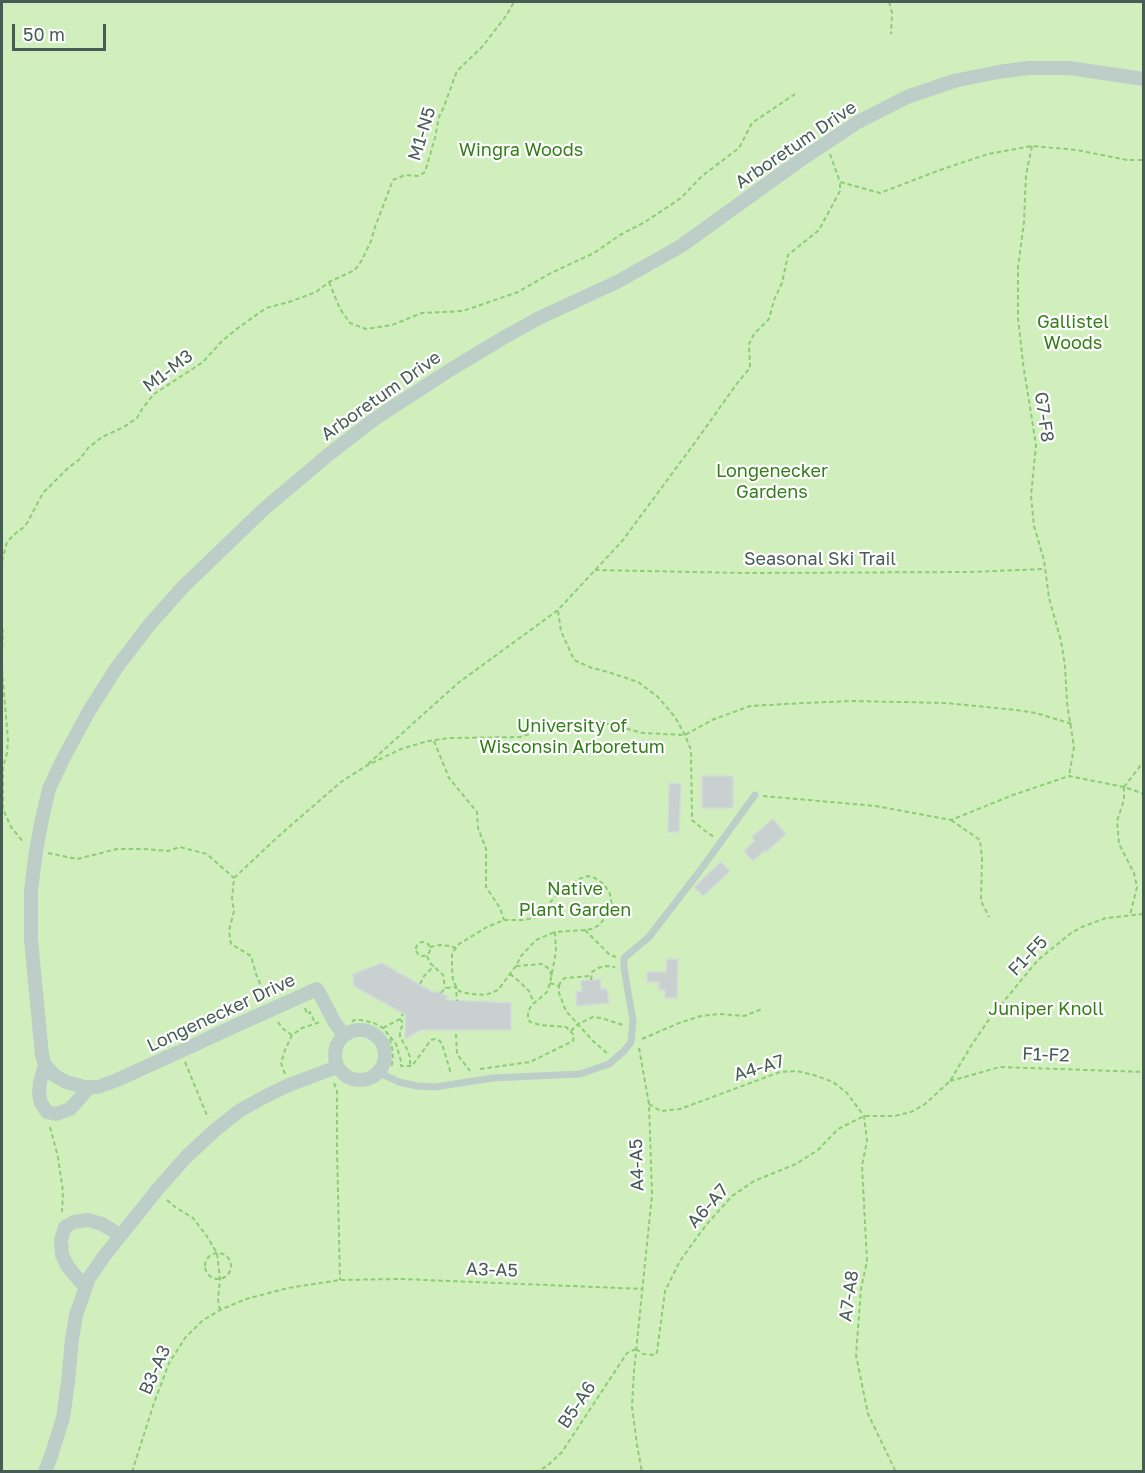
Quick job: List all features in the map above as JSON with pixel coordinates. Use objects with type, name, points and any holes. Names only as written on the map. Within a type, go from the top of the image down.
[{"type":"street","name":"Arboretum Drive","points":[[45,1065],[42,1055],[32,940],[31,890],[36,851],[49,789],[89,711],[117,667],[150,624],[183,586],[264,509],[376,418],[440,376],[539,318],[617,282],[681,246],[858,122],[907,97],[954,81],[1028,68],[1069,68],[1143,79]]},
{"type":"street","name":"Longenecker Drive","points":[[89,1087],[98,1087],[117,1080],[317,989],[344,1035]]},
{"type":"street","points":[[45,1472],[63,1418],[76,1315],[89,1278],[156,1190],[214,1131],[240,1111],[289,1085],[333,1069],[357,1080],[372,1077],[383,1065],[385,1057],[381,1041],[368,1031],[352,1031],[344,1035],[336,1047],[333,1069]]},
{"type":"street","points":[[45,1065],[54,1075],[66,1082],[89,1087],[70,1109],[56,1114],[47,1112],[41,1103],[40,1082],[45,1065]]},
{"type":"street","points":[[86,1287],[68,1267],[62,1255],[61,1240],[65,1227],[74,1222],[88,1220],[102,1224],[120,1235]]},
{"type":"lane","points":[[378,1072],[399,1083],[435,1087],[493,1078],[580,1074],[609,1064],[631,1042],[633,1021],[624,958],[649,937],[755,795]]},
{"type":"path","name":"M1-N5","points":[[329,282],[355,270],[362,260],[393,180],[405,175],[419,176],[424,172],[435,138],[436,124],[457,71],[482,47],[514,2]]},
{"type":"path","points":[[889,2],[892,13],[891,34]]},
{"type":"path","points":[[329,282],[340,309],[350,323],[366,329],[392,325],[422,314],[463,311],[518,292],[550,273],[594,253],[681,198],[702,176],[739,148],[752,123],[795,94]]},
{"type":"path","points":[[366,766],[458,683],[558,610],[622,540],[699,437],[750,368],[749,344],[754,334],[769,319],[782,283],[788,255],[819,230],[840,191],[840,182],[827,143]]},
{"type":"path","points":[[840,182],[880,192],[988,154],[1032,146],[1077,150],[1127,160],[1143,160]]},
{"type":"path","name":"G7-F8","points":[[1032,146],[1026,175],[1024,222],[1018,267],[1018,318],[1036,446],[1031,496],[1034,526],[1044,560],[1049,598],[1061,641],[1067,704],[1072,724],[1074,747],[1070,776]]},
{"type":"path","name":"M1-M3","points":[[2,561],[7,542],[27,523],[43,493],[80,459],[88,448],[102,437],[124,428],[137,418],[154,394],[203,362],[222,341],[267,308],[316,292],[329,282]]},
{"type":"path","name":"Seasonal Ski Trail","points":[[595,570],[743,573],[970,572],[1045,569]]},
{"type":"path","points":[[558,610],[561,631],[574,660],[638,682],[658,697],[675,717],[691,750],[692,820],[722,841]]},
{"type":"path","points":[[2,628],[2,655]]},
{"type":"path","points":[[2,670],[8,740],[3,767],[3,809],[10,827],[23,842],[36,851],[77,858],[117,849],[168,851],[180,847],[207,854],[234,878]]},
{"type":"path","points":[[292,1035],[282,1028],[272,1009],[256,974],[251,956],[231,944],[229,931],[234,911],[232,899],[234,878],[341,782],[366,766],[401,749],[434,740],[520,737],[570,721],[596,722],[643,733],[685,735],[712,720],[750,706],[852,701],[946,703],[1016,710],[1036,713],[1072,724]]},
{"type":"path","points":[[434,740],[449,778],[477,812],[478,828],[486,849],[486,887],[500,908],[504,920]]},
{"type":"path","points":[[1130,915],[1137,888],[1134,873],[1119,844],[1117,821],[1124,800],[1125,787],[1143,761]]},
{"type":"path","points":[[951,820],[1013,795],[1070,776],[1125,787],[1143,794]]},
{"type":"path","points":[[755,795],[876,807],[951,820],[980,840],[981,901],[989,917]]},
{"type":"path","points":[[587,876],[604,884],[610,894],[612,906],[599,925],[592,929],[555,932],[536,940],[521,956],[498,990],[486,995],[459,991],[453,981],[452,967],[453,953],[456,948],[487,927],[504,920],[535,918],[565,888],[587,876]]},
{"type":"path","name":"F1-F5","points":[[950,1081],[990,1018],[1038,960],[1071,933],[1082,927],[1106,918],[1143,914]]},
{"type":"path","points":[[585,930],[610,955],[624,958]]},
{"type":"path","points":[[456,1034],[457,1053],[470,1071],[530,1062],[573,1041],[574,1035],[566,1027],[540,1025],[528,1019],[531,1006],[547,992],[550,983],[556,952],[555,932]]},
{"type":"path","points":[[423,941],[430,947],[427,956],[417,954],[417,945],[423,941]]},
{"type":"path","points":[[430,947],[440,945],[456,948]]},
{"type":"path","points":[[427,956],[430,963],[443,975],[445,988]]},
{"type":"path","points":[[516,966],[543,964],[552,976]]},
{"type":"path","points":[[420,984],[424,976],[435,966]]},
{"type":"path","points":[[615,1059],[593,1041],[566,1011],[559,987],[565,978],[591,978],[592,972],[598,968],[607,966],[624,968]]},
{"type":"path","points":[[510,974],[528,991],[534,1003]]},
{"type":"path","points":[[550,983],[559,987]]},
{"type":"path","points":[[441,993],[445,988],[456,987]]},
{"type":"path","points":[[456,987],[456,1001]]},
{"type":"path","points":[[300,996],[307,1014],[310,1012],[315,1023]]},
{"type":"path","name":"A4-A5","points":[[642,1472],[632,1407],[633,1371],[652,1195],[649,1104],[639,1048],[635,1043],[701,1016],[720,1014],[744,1016],[762,1009]]},
{"type":"path","points":[[383,1028],[400,1019],[404,1014]]},
{"type":"path","points":[[571,1031],[578,1024],[593,1017],[632,1028]]},
{"type":"path","points":[[400,1019],[404,1023],[400,1037],[410,1057],[410,1067]]},
{"type":"path","points":[[289,1085],[281,1063],[285,1050],[292,1035],[315,1023],[350,1024],[354,1020],[374,1023],[383,1028],[396,1044],[401,1066],[410,1067]]},
{"type":"path","points":[[390,1036],[393,1053],[392,1065],[395,1070]]},
{"type":"path","points":[[410,1067],[431,1040],[435,1039],[440,1041],[443,1047],[452,1077]]},
{"type":"path","points":[[181,1051],[214,1131]]},
{"type":"path","name":"F1-F2","points":[[950,1081],[1000,1067],[1143,1072]]},
{"type":"path","points":[[333,1069],[337,1090],[340,1280]]},
{"type":"path","name":"A4-A7","points":[[649,1104],[662,1111],[680,1109],[780,1072],[798,1071],[833,1082],[847,1093],[864,1116]]},
{"type":"path","points":[[864,1116],[894,1116],[911,1112],[925,1104],[950,1081]]},
{"type":"path","points":[[47,1112],[58,1157],[63,1192],[62,1212]]},
{"type":"path","name":"A6-A7","points":[[636,1349],[642,1354],[655,1355],[657,1352],[665,1291],[680,1261],[705,1225],[732,1196],[754,1181],[796,1164],[818,1150],[838,1129],[864,1116]]},
{"type":"path","name":"A7-A8","points":[[864,1116],[867,1141],[862,1166],[867,1261],[861,1289],[856,1355],[868,1414],[896,1472]]},
{"type":"path","points":[[156,1190],[175,1207],[193,1218],[217,1253],[220,1310]]},
{"type":"path","points":[[217,1253],[228,1257],[232,1265],[229,1274],[220,1279],[209,1276],[205,1270],[206,1260],[217,1253]]},
{"type":"path","name":"A3-A5","points":[[340,1280],[401,1279],[643,1289]]},
{"type":"path","name":"B3-A3","points":[[132,1472],[169,1362],[185,1338],[202,1321],[246,1299],[288,1288],[340,1280]]},
{"type":"path","name":"B5-A6","points":[[535,1472],[546,1467],[562,1452],[627,1353],[636,1349]]},
{"type":"green space","name":"University of Wisconsin Arboretum","points":[[2,2],[1143,2],[1143,1471],[2,1471]]},
{"type":"building","points":[[702,776],[733,776],[733,808],[702,808]]},
{"type":"building","points":[[669,783],[681,784],[679,832],[668,832]]},
{"type":"building","points":[[773,819],[786,834],[753,861],[744,851],[755,841],[752,837]]},
{"type":"building","points":[[721,862],[730,871],[703,896],[694,887]]},
{"type":"building","points":[[667,959],[678,959],[677,998],[665,998],[665,990],[659,990],[659,982],[647,982],[647,972],[666,972]]},
{"type":"building","points":[[382,963],[434,993],[437,991],[447,996],[446,1000],[511,1003],[511,1030],[421,1030],[405,1039],[406,1015],[354,986],[353,974]]},
{"type":"building","points":[[600,979],[601,989],[607,989],[609,1003],[577,1006],[576,992],[582,991],[581,981]]},
{"type":"park label","name":"Wingra Woods","points":[[521,150]]},
{"type":"park label","name":"Gallistel Woods","points":[[1073,332]]},
{"type":"park label","name":"Longenecker Gardens","points":[[772,481]]},
{"type":"park label","name":"Native Plant Garden","points":[[575,899]]},
{"type":"park label","name":"Juniper Knoll","points":[[1046,1009]]}]
